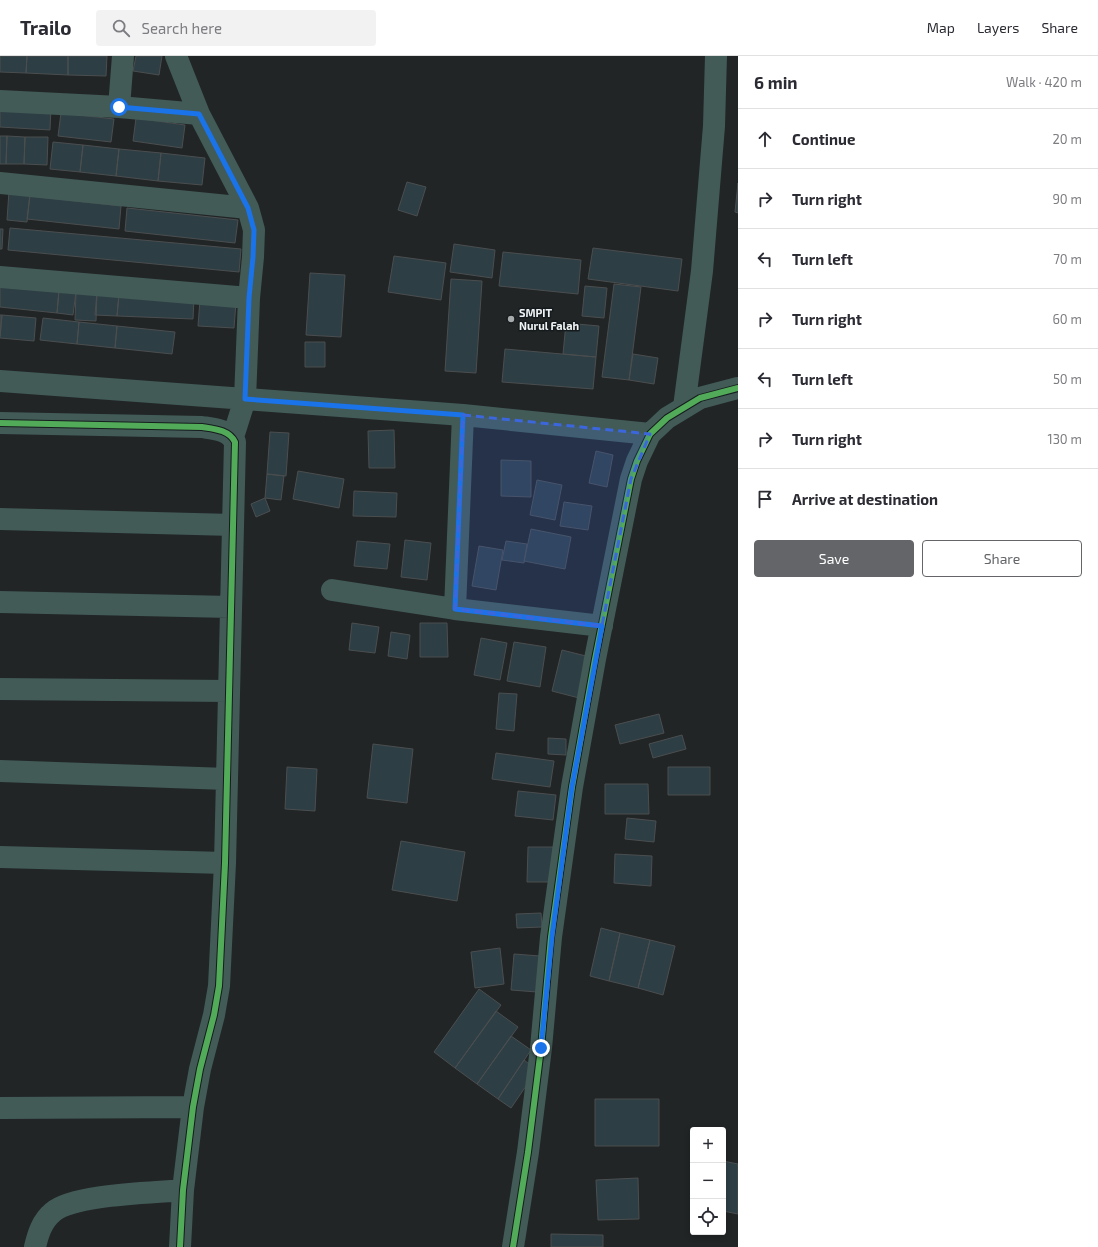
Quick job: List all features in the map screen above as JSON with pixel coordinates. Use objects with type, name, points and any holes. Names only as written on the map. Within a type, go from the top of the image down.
[{"type":"street","points":[[119,107],[123,56]]},
{"type":"street","points":[[176,56],[199,114],[248,208],[254,230],[249,298],[245,399],[233,437],[235,442],[225,863],[218,986],[214,1014],[200,1069],[193,1107],[183,1190],[180,1247]]},
{"type":"street","points":[[684,407],[702,271],[714,126],[716,56]]},
{"type":"street","points":[[0,101],[119,107],[199,114]]},
{"type":"street","points":[[0,183],[248,208]]},
{"type":"street","points":[[0,277],[249,298]]},
{"type":"street","points":[[0,381],[463,415],[650,434]]},
{"type":"street","points":[[513,1247],[529,1145],[541,1048],[552,936],[572,787],[631,479],[650,434],[667,418],[700,398],[738,388]]},
{"type":"street","points":[[455,609],[463,415]]},
{"type":"street","points":[[0,423],[202,427],[220,430],[233,437]]},
{"type":"street","points":[[0,519],[233,525]]},
{"type":"street","points":[[332,590],[455,609],[602,626]]},
{"type":"street","points":[[0,602],[231,607]]},
{"type":"street","points":[[0,689],[229,691]]},
{"type":"street","points":[[0,771],[227,779]]},
{"type":"street","points":[[0,857],[225,863]]},
{"type":"street","points":[[0,1108],[193,1107]]},
{"type":"street","points":[[35,1247],[39,1232],[46,1220],[59,1208],[68,1204],[106,1197],[183,1190]]},
{"type":"highlighted area","points":[[463,415],[650,434],[631,479],[602,626],[455,609]]},
{"type":"building","points":[[0,56],[27,56],[26,73],[0,72]]},
{"type":"building","points":[[27,56],[68,56],[68,75],[26,73]]},
{"type":"building","points":[[68,56],[107,56],[106,76],[68,75]]},
{"type":"building","points":[[136,56],[162,56],[159,75],[133,71]]},
{"type":"building","points":[[0,105],[51,107],[50,130],[0,127]]},
{"type":"building","points":[[61,113],[114,119],[111,142],[58,136]]},
{"type":"building","points":[[136,118],[185,125],[182,148],[133,141]]},
{"type":"building","points":[[0,136],[7,136],[6,164],[0,164]]},
{"type":"building","points":[[7,136],[25,137],[24,164],[6,164]]},
{"type":"building","points":[[25,137],[48,137],[47,165],[24,164]]},
{"type":"building","points":[[53,142],[83,145],[80,172],[50,169]]},
{"type":"building","points":[[83,145],[119,149],[116,176],[80,172]]},
{"type":"building","points":[[119,149],[161,153],[158,181],[116,176]]},
{"type":"building","points":[[161,153],[205,158],[202,185],[158,181]]},
{"type":"building","points":[[407,182],[426,187],[417,216],[398,210]]},
{"type":"building","points":[[738,183],[738,213],[735,212]]},
{"type":"building","points":[[9,191],[30,193],[27,222],[7,220]]},
{"type":"building","points":[[30,196],[121,206],[119,229],[27,219]]},
{"type":"building","points":[[127,208],[238,220],[235,243],[125,231]]},
{"type":"building","points":[[10,228],[241,249],[239,272],[8,250]]},
{"type":"building","points":[[0,229],[3,229],[2,249],[0,249]]},
{"type":"building","points":[[454,244],[495,250],[492,278],[450,272]]},
{"type":"building","points":[[593,248],[682,259],[678,291],[588,279]]},
{"type":"building","points":[[503,252],[581,260],[578,294],[499,286]]},
{"type":"building","points":[[394,256],[446,263],[441,300],[388,292]]},
{"type":"building","points":[[310,273],[345,275],[341,337],[306,335]]},
{"type":"building","points":[[451,279],[482,281],[476,373],[445,371]]},
{"type":"building","points":[[0,284],[59,290],[57,313],[0,307]]},
{"type":"building","points":[[614,284],[641,287],[629,380],[602,377]]},
{"type":"building","points":[[585,286],[607,288],[604,318],[582,316]]},
{"type":"building","points":[[59,290],[76,292],[73,315],[57,313]]},
{"type":"building","points":[[76,292],[97,292],[96,321],[75,320]]},
{"type":"building","points":[[97,292],[119,294],[117,316],[95,315]]},
{"type":"building","points":[[119,294],[194,298],[193,319],[117,316]]},
{"type":"building","points":[[200,300],[236,303],[234,328],[198,326]]},
{"type":"building","points":[[0,315],[2,315],[0,336]]},
{"type":"building","points":[[2,315],[36,318],[34,341],[0,338]]},
{"type":"building","points":[[43,318],[79,322],[77,344],[40,340]]},
{"type":"building","points":[[79,322],[117,326],[115,348],[77,344]]},
{"type":"building","points":[[566,323],[599,326],[596,357],[563,354]]},
{"type":"building","points":[[117,326],[175,332],[172,354],[115,348]]},
{"type":"building","points":[[305,342],[325,342],[325,367],[305,367]]},
{"type":"building","points":[[505,349],[596,357],[593,389],[502,382]]},
{"type":"building","points":[[633,354],[658,358],[654,384],[629,380]]},
{"type":"building","points":[[394,430],[395,468],[369,468],[368,431]]},
{"type":"building","points":[[270,432],[289,433],[286,476],[267,474]]},
{"type":"building","points":[[596,451],[613,455],[607,487],[589,483]]},
{"type":"building","points":[[501,460],[531,461],[531,497],[501,496]]},
{"type":"building","points":[[298,471],[344,479],[339,508],[293,499]]},
{"type":"building","points":[[267,474],[284,476],[281,500],[265,498]]},
{"type":"building","points":[[537,480],[562,485],[555,520],[530,515]]},
{"type":"building","points":[[354,491],[397,493],[396,517],[353,516]]},
{"type":"building","points":[[265,498],[270,511],[256,517],[251,504]]},
{"type":"building","points":[[564,502],[592,506],[588,530],[560,526]]},
{"type":"building","points":[[531,529],[571,537],[565,569],[524,561]]},
{"type":"building","points":[[405,540],[431,543],[427,580],[401,577]]},
{"type":"building","points":[[357,541],[390,544],[387,569],[354,566]]},
{"type":"building","points":[[506,541],[527,544],[524,563],[502,560]]},
{"type":"building","points":[[479,546],[503,550],[496,590],[472,586]]},
{"type":"building","points":[[352,623],[379,627],[375,653],[349,650]]},
{"type":"building","points":[[420,623],[447,623],[448,657],[420,657]]},
{"type":"building","points":[[391,632],[410,635],[407,659],[388,656]]},
{"type":"building","points":[[481,638],[507,643],[500,680],[474,675]]},
{"type":"building","points":[[514,642],[546,647],[540,687],[507,681]]},
{"type":"building","points":[[562,650],[590,657],[579,698],[552,691]]},
{"type":"building","points":[[499,693],[517,694],[514,731],[496,729]]},
{"type":"building","points":[[659,714],[664,733],[620,744],[615,725]]},
{"type":"building","points":[[682,735],[686,749],[653,758],[649,744]]},
{"type":"building","points":[[548,738],[566,739],[566,755],[548,754]]},
{"type":"building","points":[[373,744],[413,749],[407,803],[367,798]]},
{"type":"building","points":[[496,753],[554,761],[550,787],[492,779]]},
{"type":"building","points":[[287,767],[317,769],[315,811],[285,809]]},
{"type":"building","points":[[668,767],[710,767],[710,795],[668,795]]},
{"type":"building","points":[[605,784],[648,784],[649,814],[605,814]]},
{"type":"building","points":[[518,791],[556,795],[553,820],[515,816]]},
{"type":"building","points":[[627,818],[656,821],[654,842],[625,839]]},
{"type":"building","points":[[401,841],[465,852],[457,901],[392,890]]},
{"type":"building","points":[[528,847],[553,847],[552,882],[527,882]]},
{"type":"building","points":[[615,854],[652,856],[651,886],[614,883]]},
{"type":"building","points":[[541,913],[542,927],[517,928],[516,914]]},
{"type":"building","points":[[601,928],[620,933],[609,981],[590,976]]},
{"type":"building","points":[[620,933],[650,940],[638,988],[609,981]]},
{"type":"building","points":[[650,940],[675,946],[663,995],[638,988]]},
{"type":"building","points":[[500,948],[504,984],[475,988],[471,952]]},
{"type":"building","points":[[514,954],[540,956],[537,992],[511,990]]},
{"type":"building","points":[[479,989],[501,1005],[455,1068],[434,1052]]},
{"type":"building","points":[[496,1011],[518,1027],[477,1084],[455,1068]]},
{"type":"building","points":[[511,1036],[531,1050],[498,1099],[477,1084]]},
{"type":"building","points":[[524,1060],[537,1070],[511,1108],[498,1099]]},
{"type":"building","points":[[595,1099],[659,1099],[659,1146],[595,1146]]},
{"type":"building","points":[[726,1162],[738,1164],[738,1214],[726,1212]]},
{"type":"building","points":[[638,1178],[639,1219],[598,1220],[596,1180]]},
{"type":"building","points":[[551,1234],[603,1235],[603,1247],[551,1247]]},
{"type":"cycle path","points":[[513,1247],[528,1152],[541,1048],[551,937],[572,787],[595,659],[631,479],[637,461],[650,434],[667,418],[700,398],[738,388]]},
{"type":"cycle path","points":[[0,423],[202,427],[217,429],[229,435],[235,442],[225,863],[219,986],[214,1015],[200,1069],[193,1107],[183,1190],[180,1247]]},
{"type":"place","name":"SMPIT Nurul Falah","points":[[511,319]]},
{"type":"route","points":[[119,107],[199,114],[248,208],[254,230],[249,298],[245,399],[463,415],[455,609],[602,626],[572,787],[552,936],[541,1048]]}]
